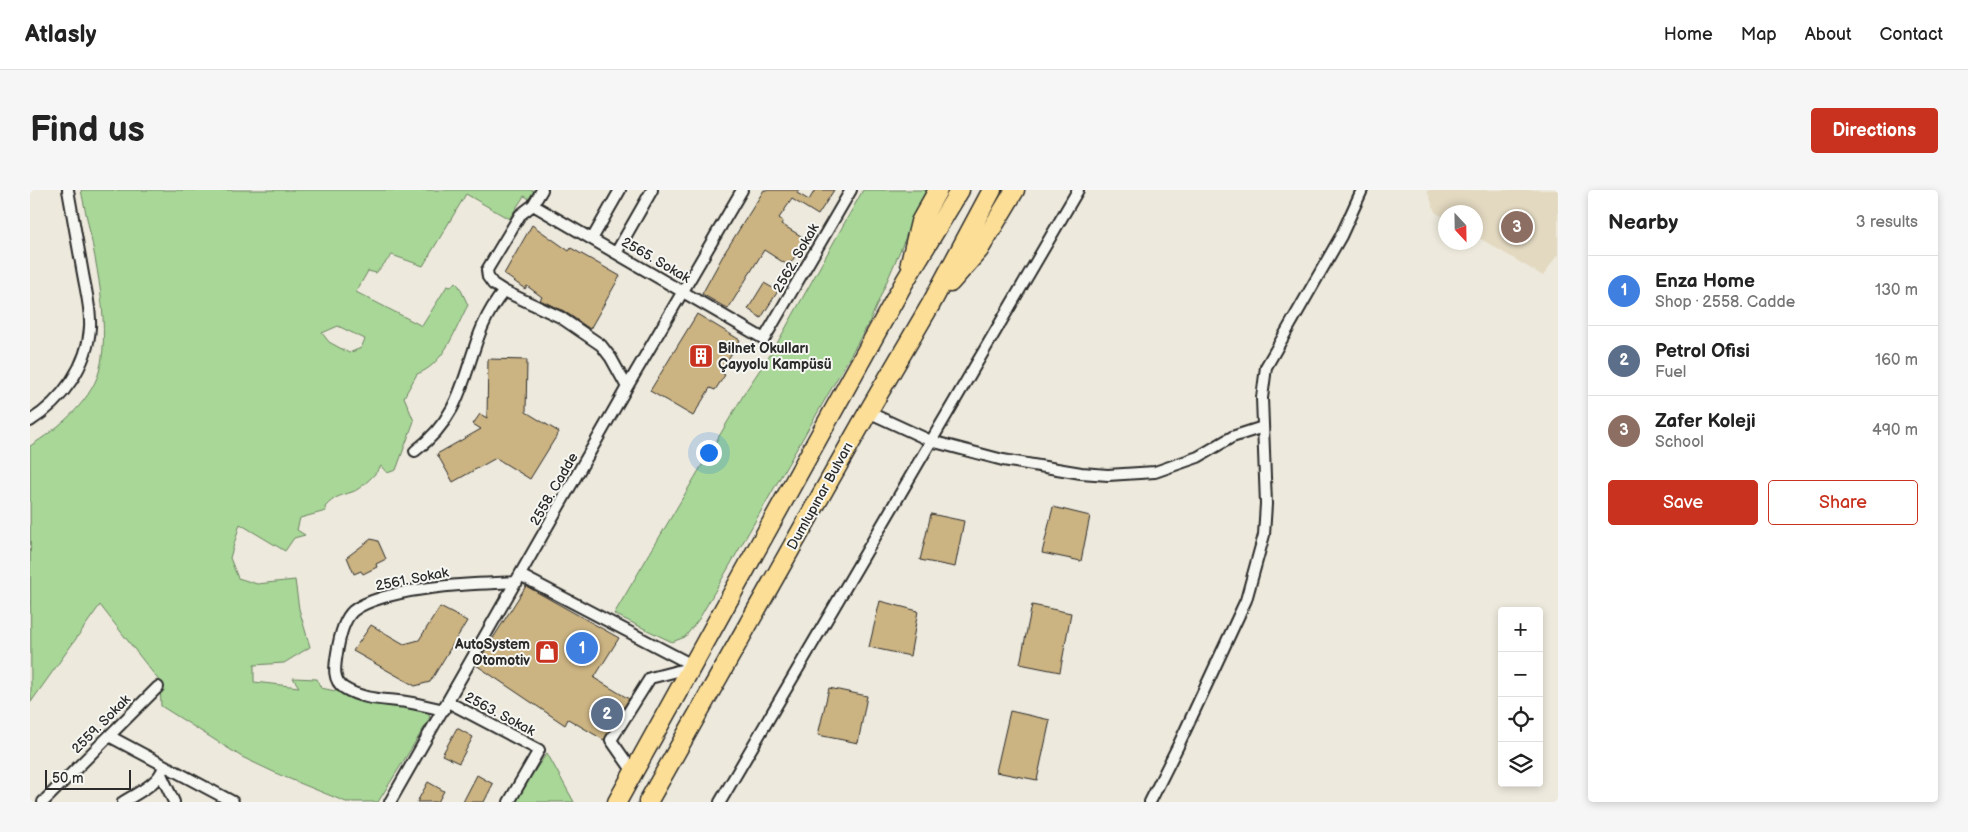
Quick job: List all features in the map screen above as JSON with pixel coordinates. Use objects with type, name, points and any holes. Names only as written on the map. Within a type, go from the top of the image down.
[{"type":"highway","points":[[906,281],[920,222],[938,190]]},
{"type":"highway","name":"Dumlupınar Bulvarı","points":[[617,802],[906,281],[960,190]]},
{"type":"highway","name":"Dumlupınar Bulvarı","points":[[648,802],[931,304],[992,190]]},
{"type":"highway","points":[[931,304],[979,250],[1015,190]]},
{"type":"street","points":[[30,421],[48,408],[67,386],[84,357],[89,336],[90,310],[68,190]]},
{"type":"street","points":[[542,190],[533,205],[520,215],[487,270],[488,277],[493,284],[504,291],[554,314],[593,339],[607,351],[627,387]]},
{"type":"street","points":[[592,239],[620,190]]},
{"type":"street","points":[[616,253],[652,190]]},
{"type":"street","name":"2558. Cadde","points":[[390,802],[742,190]]},
{"type":"street","name":"2562. Sokak","points":[[764,339],[851,190]]},
{"type":"street","points":[[720,802],[1078,190]]},
{"type":"street","points":[[1150,802],[1246,600],[1264,535],[1266,520],[1263,382],[1266,366],[1341,236],[1362,190]]},
{"type":"street","name":"2565. Sokak","points":[[533,205],[764,339]]},
{"type":"street","points":[[415,451],[440,428],[453,409],[464,385],[481,328],[504,291]]},
{"type":"street","points":[[868,412],[931,441],[1003,460],[1081,473],[1124,475],[1155,472],[1184,463],[1232,437],[1263,427]]},
{"type":"street","points":[[518,579],[694,666]]},
{"type":"street","name":"2561. Sokak","points":[[446,706],[367,698],[340,685],[335,676],[336,662],[340,640],[350,615],[354,610],[374,601],[420,589],[518,579]]},
{"type":"street","points":[[634,773],[610,740],[650,678],[694,666]]},
{"type":"street","name":"2559. Sokak","points":[[43,802],[158,687]]},
{"type":"street","name":"2563. Sokak","points":[[446,706],[539,750],[509,802]]},
{"type":"street","points":[[109,736],[163,770],[233,802]]},
{"type":"street","points":[[123,802],[150,785],[163,770]]},
{"type":"street","points":[[163,770],[174,802]]},
{"type":"shaded area","points":[[1427,190],[1558,190],[1558,254],[1543,276],[1483,240],[1483,205],[1438,205],[1438,214],[1435,212]]},
{"type":"green space","points":[[81,190],[538,190],[532,200],[524,196],[509,219],[466,194],[423,266],[392,255],[376,273],[368,271],[356,292],[422,326],[447,286],[451,287],[455,282],[459,286],[468,305],[454,335],[442,354],[427,369],[417,374],[404,397],[414,421],[396,470],[387,473],[381,466],[359,488],[332,501],[325,507],[326,511],[300,518],[297,530],[305,535],[294,538],[285,551],[240,524],[230,558],[238,578],[257,584],[295,580],[299,609],[310,647],[284,663],[254,665],[254,682],[299,687],[293,678],[317,679],[321,688],[430,711],[429,720],[378,802],[346,802],[280,775],[242,757],[161,706],[160,682],[100,605],[31,702],[30,446],[61,424],[88,395],[99,372],[103,352],[104,330],[99,281]],"holes":[[[338,326],[365,339],[361,348],[349,353],[329,342],[322,333]]]},
{"type":"green space","points":[[863,190],[930,190],[911,225],[869,323],[699,619],[685,637],[672,642],[614,614],[747,389],[775,347]]},
{"type":"green space","points":[[547,753],[574,802],[513,802],[515,799]]},
{"type":"building","points":[[764,190],[799,190],[797,193],[809,200],[815,190],[834,190],[818,215],[792,199],[779,218],[783,221],[781,224],[806,239],[789,266],[764,250],[728,309],[702,294],[725,252]]},
{"type":"building","points":[[532,225],[569,251],[571,248],[620,276],[590,329],[564,311],[540,300],[542,297],[527,286],[525,289],[504,274]]},
{"type":"building","points":[[764,283],[778,291],[761,318],[748,309]]},
{"type":"building","name":"Bilnet Okulları Çayyolu Kampüsü","points":[[697,314],[740,340],[720,372],[725,375],[715,390],[710,388],[693,416],[650,391]]},
{"type":"building","points":[[488,359],[527,360],[526,412],[559,432],[530,479],[496,458],[453,482],[437,454],[481,429],[473,424],[480,414],[487,418]]},
{"type":"building","points":[[1053,507],[1090,516],[1081,561],[1042,553]]},
{"type":"building","points":[[931,514],[964,521],[955,567],[920,560]]},
{"type":"building","points":[[371,539],[378,541],[386,559],[376,564],[377,567],[363,574],[361,571],[354,574],[347,557]]},
{"type":"building","name":"AutoSystem Otomotiv","points":[[526,586],[619,638],[594,678],[629,699],[604,740],[568,719],[565,725],[476,665]]},
{"type":"building","points":[[880,601],[918,611],[910,656],[869,647]]},
{"type":"building","points":[[1032,605],[1071,613],[1060,672],[1020,664]]},
{"type":"building","points":[[440,607],[467,621],[430,682],[415,686],[353,651],[371,625],[404,644],[419,640]]},
{"type":"building","points":[[829,688],[867,696],[858,743],[818,735]]},
{"type":"building","points":[[1010,711],[1050,720],[1037,780],[996,772]]},
{"type":"building","points":[[457,728],[473,737],[459,763],[442,755]]},
{"type":"building","points":[[477,775],[493,784],[484,802],[463,802]]},
{"type":"building","points":[[428,782],[444,791],[438,802],[417,802]]},
{"type":"place","name":"Zafer Koleji","points":[[1517,227]]},
{"type":"place","name":"Bilnet Okulları Çayyolu Kampüsü","points":[[701,356]]},
{"type":"place","name":"Enza Home","points":[[582,648]]},
{"type":"place","name":"AutoSystem Otomotiv","points":[[547,652]]},
{"type":"place","name":"Petrol Ofisi","points":[[607,714]]}]
